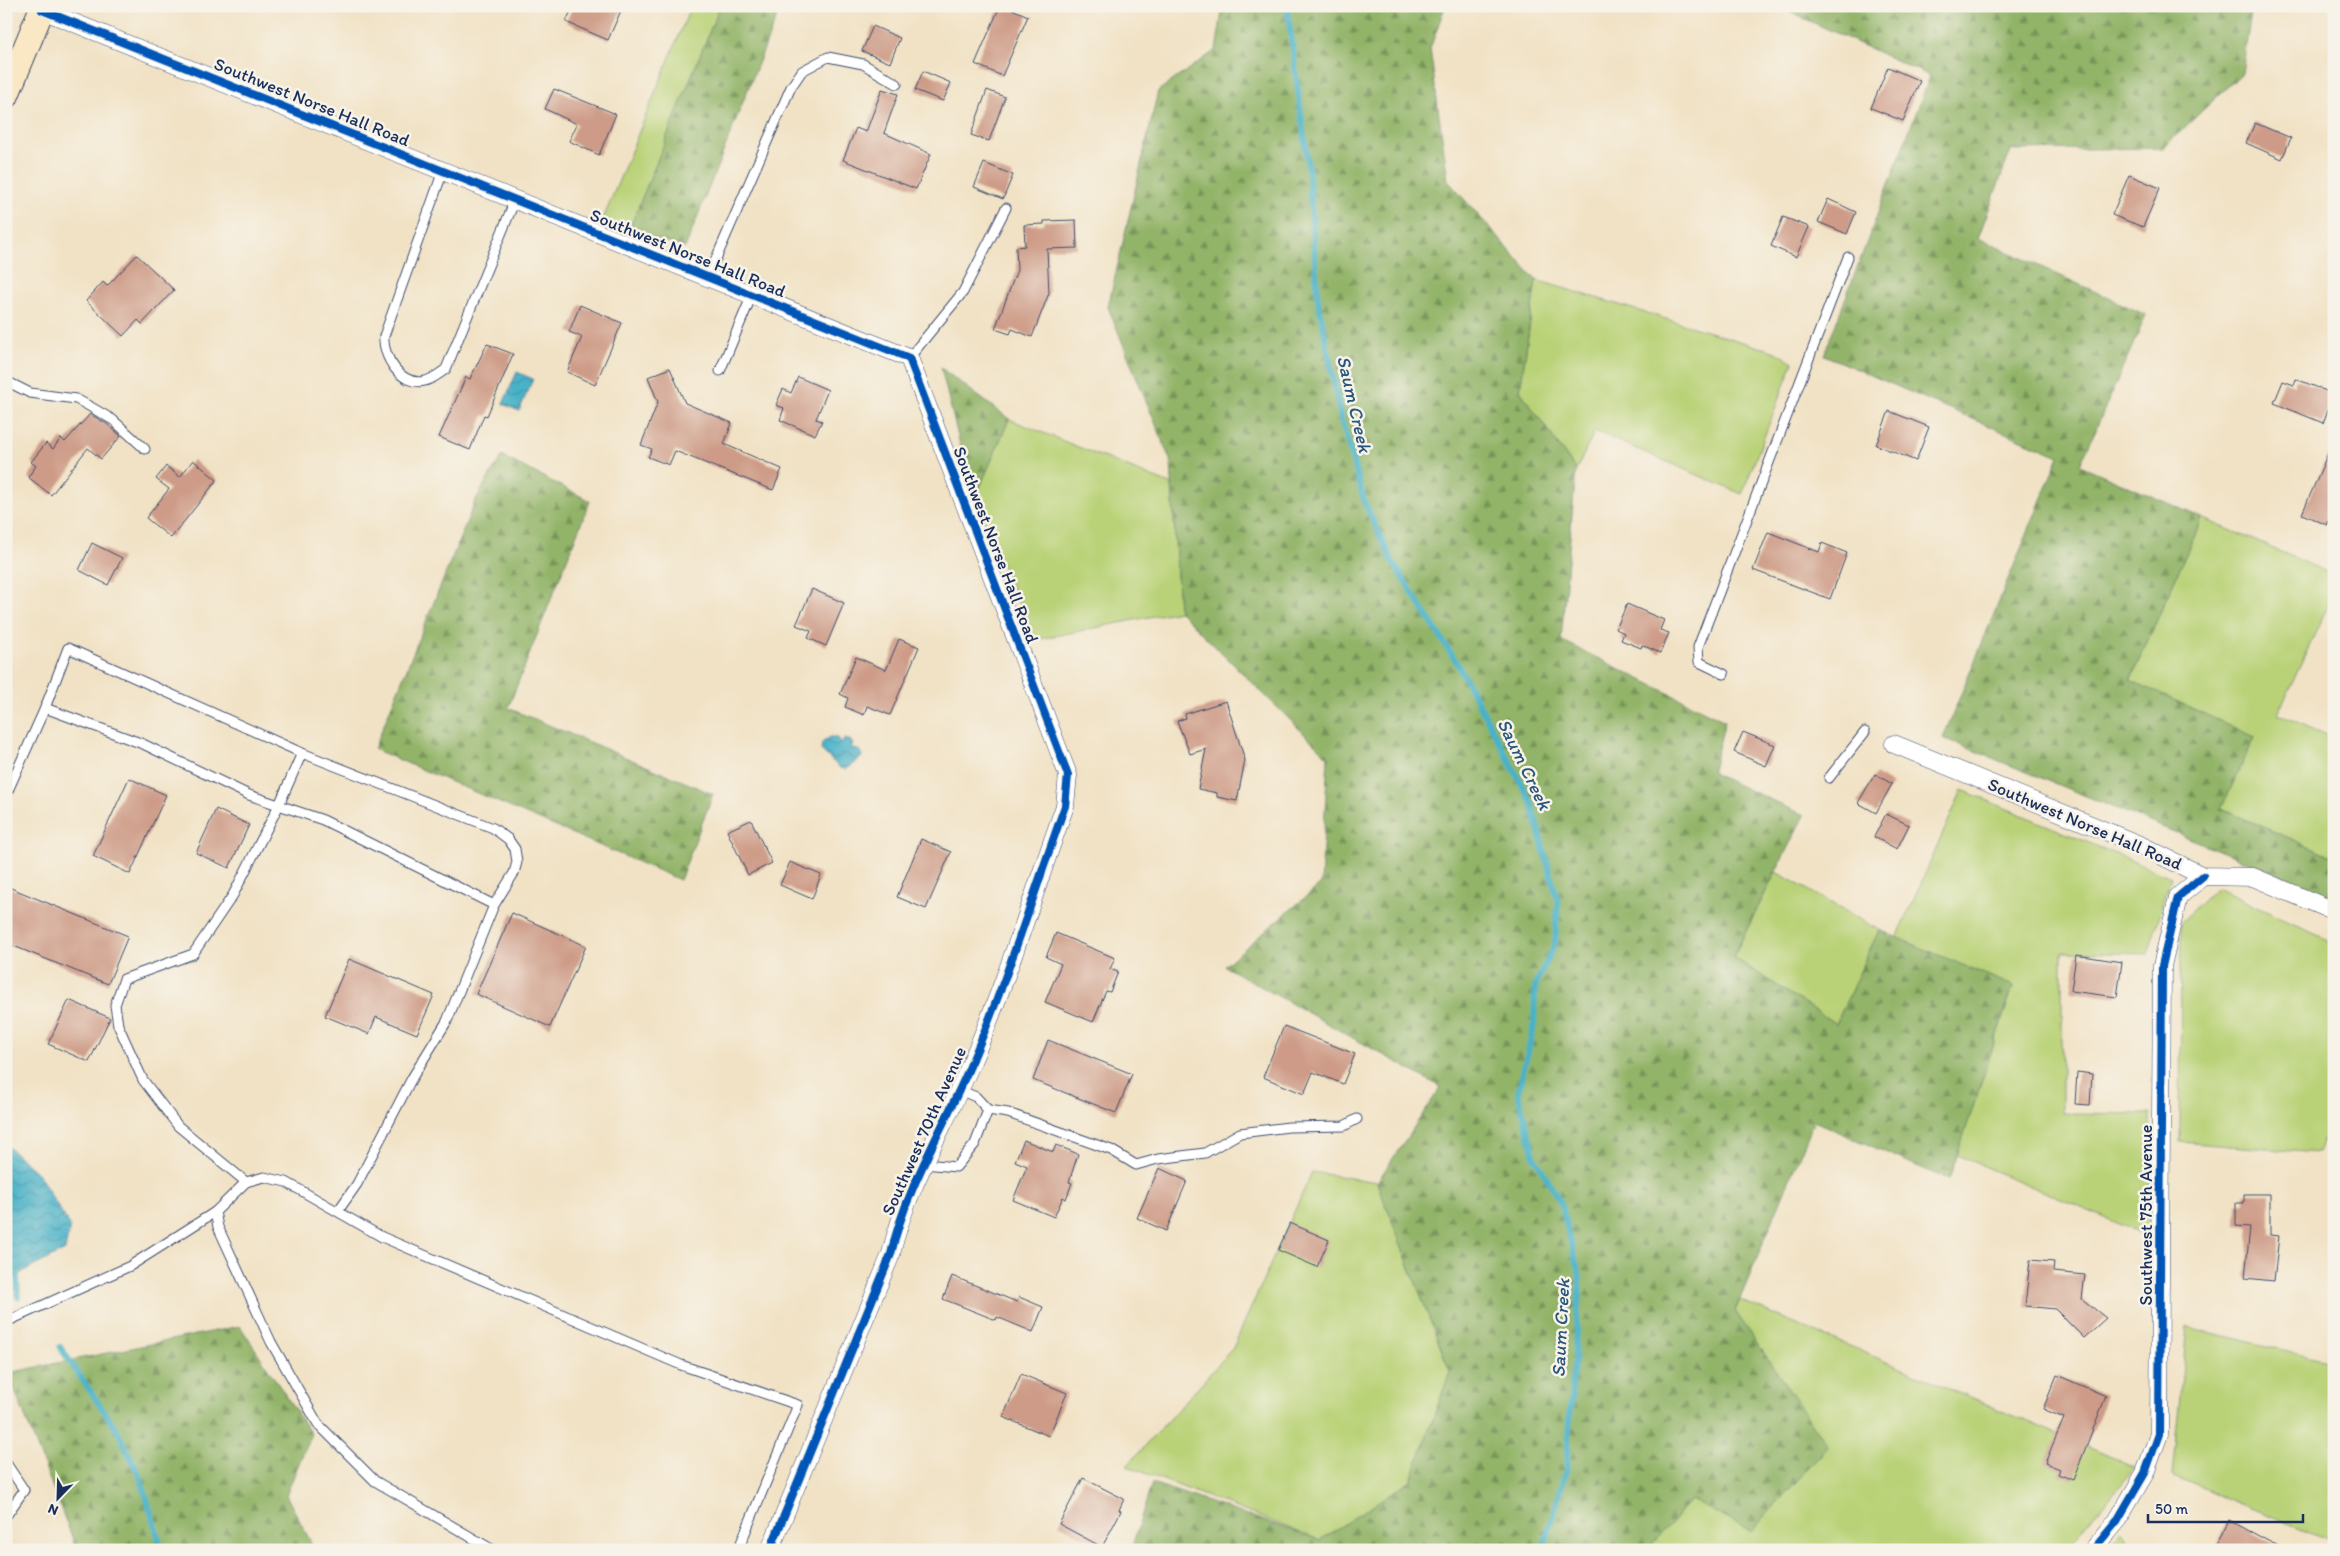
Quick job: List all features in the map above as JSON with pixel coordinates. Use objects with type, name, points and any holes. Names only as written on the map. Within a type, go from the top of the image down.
[{"type":"main road","points":[[6,96],[42,8]]},
{"type":"street","name":"Southwest Norse Hall Road","points":[[42,8],[909,358],[1068,775]]},
{"type":"street","name":"Southwest Norse Hall Road","points":[[1894,744],[2142,846],[2203,876],[2252,878],[2334,911]]},
{"type":"street","name":"Southwest 70th Avenue","points":[[770,1550],[891,1254],[898,1223],[959,1090],[992,1012],[1065,806],[1068,775]]},
{"type":"street","name":"Southwest 75th Avenue","points":[[2093,1550],[2117,1521],[2145,1473],[2159,1434],[2162,966],[2178,897],[2203,876]]},
{"type":"lane","points":[[708,277],[791,87],[802,71],[828,57],[863,64],[897,84]]},
{"type":"lane","points":[[443,171],[384,336],[385,349],[391,363],[405,378],[423,381],[446,369],[515,200]]},
{"type":"lane","points":[[909,358],[962,292],[1006,208]]},
{"type":"lane","points":[[1724,674],[1699,662],[1698,647],[1848,257]]},
{"type":"lane","points":[[720,371],[752,295]]},
{"type":"lane","points":[[6,381],[30,393],[76,399],[113,420],[145,449]]},
{"type":"lane","points":[[6,795],[45,708],[68,648],[302,753],[493,828],[508,839],[515,849],[517,862],[514,873],[494,905],[447,1021],[412,1078],[357,1184],[338,1211]]},
{"type":"lane","points":[[45,708],[144,744],[250,795],[323,820],[494,905]]},
{"type":"lane","points":[[1829,778],[1865,732]]},
{"type":"lane","points":[[246,1182],[178,1126],[143,1080],[118,1025],[115,1005],[124,979],[193,954],[233,895],[279,805],[302,753]]},
{"type":"lane","points":[[959,1090],[976,1097],[988,1110],[1008,1113],[1102,1147],[1136,1164],[1205,1153],[1240,1133],[1289,1127],[1344,1126],[1357,1119]]},
{"type":"lane","points":[[925,1164],[956,1167],[975,1144],[988,1110]]},
{"type":"lane","points":[[6,1322],[130,1266],[215,1212],[246,1182],[264,1177],[286,1182],[382,1237],[681,1365],[798,1405],[738,1550]]},
{"type":"lane","points":[[215,1212],[218,1227],[271,1342],[318,1424],[375,1481],[493,1550]]},
{"type":"lane","points":[[6,1463],[24,1490],[6,1516]]},
{"type":"green space","points":[[691,6],[720,6],[629,230],[601,224]]},
{"type":"green space","points":[[720,6],[781,6],[685,248],[629,230]]},
{"type":"green space","points":[[1223,6],[1445,6],[1430,49],[1448,181],[1536,280],[1520,391],[1576,470],[1561,640],[1725,721],[1712,773],[1804,815],[1733,957],[1836,1024],[1879,930],[2013,986],[1949,1180],[1814,1121],[1735,1311],[1828,1447],[1751,1531],[1691,1500],[1651,1545],[1657,1550],[1131,1550],[1152,1483],[1320,1540],[1411,1480],[1450,1372],[1377,1182],[1441,1087],[1224,966],[1321,884],[1328,757],[1179,611],[1171,462],[1108,307],[1158,91],[1216,50]]},
{"type":"green space","points":[[1777,6],[2252,6],[2242,73],[2163,148],[2011,150],[1978,238],[2146,315],[2080,465],[2202,518],[2130,680],[2255,737],[2221,809],[2334,857],[2334,897],[1943,738],[2059,456],[1824,355],[1930,76]]},
{"type":"green space","points":[[1536,280],[1776,352],[1793,362],[1742,494],[1595,431],[1576,470],[1520,391]]},
{"type":"green space","points":[[941,368],[1009,419],[974,501]]},
{"type":"green space","points":[[1009,419],[1172,485],[1179,611],[1035,640],[974,501]]},
{"type":"green space","points":[[502,456],[590,501],[508,708],[713,794],[680,880],[374,749],[476,499]]},
{"type":"green space","points":[[2202,518],[2334,575],[2334,592],[2278,714],[2334,738],[2334,857],[2221,809],[2255,737],[2130,681]]},
{"type":"green space","points":[[1962,790],[2171,877],[2148,954],[2062,952],[2062,1113],[2150,1114],[2150,1237],[1957,1155],[2013,987],[1897,938]]},
{"type":"green space","points":[[1776,872],[1879,930],[1836,1024],[1733,957]]},
{"type":"green space","points":[[2217,888],[2334,943],[2334,1113],[2318,1153],[2180,1142],[2181,922]]},
{"type":"green space","points":[[1312,1172],[1377,1182],[1450,1372],[1411,1480],[1320,1540],[1127,1466],[1233,1348]]},
{"type":"green space","points":[[1740,1300],[2135,1467],[2065,1550],[1657,1550],[1650,1545],[1691,1500],[1827,1447],[1735,1311]]},
{"type":"green space","points":[[240,1326],[311,1434],[286,1495],[315,1550],[71,1550],[74,1542],[8,1373]]},
{"type":"green space","points":[[2187,1327],[2334,1362],[2334,1542],[2172,1475]]},
{"type":"green space","points":[[2122,1531],[2132,1550],[2109,1550]]},
{"type":"water","points":[[517,372],[533,379],[519,411],[503,404]]},
{"type":"water","points":[[830,737],[836,737],[842,744],[844,739],[850,740],[853,744],[851,748],[861,751],[862,757],[846,769],[840,768],[821,750],[822,743]]},
{"type":"water","points":[[6,1145],[39,1175],[70,1227],[65,1250],[17,1275],[6,1277]]},
{"type":"building","points":[[573,6],[623,6],[608,40],[566,22]]},
{"type":"building","points":[[1000,6],[1005,6],[1028,16],[1002,76],[975,64]]},
{"type":"building","points":[[873,26],[900,38],[890,63],[862,51]]},
{"type":"building","points":[[1888,67],[1920,81],[1903,121],[1871,108]]},
{"type":"building","points":[[923,71],[951,83],[943,101],[915,90]]},
{"type":"building","points":[[554,89],[616,114],[599,155],[569,141],[577,124],[545,109]]},
{"type":"building","points":[[882,89],[898,94],[884,133],[931,154],[916,189],[843,160],[856,128],[866,132]]},
{"type":"building","points":[[987,90],[1005,97],[989,141],[971,135]]},
{"type":"building","points":[[2255,123],[2291,138],[2282,159],[2246,143]]},
{"type":"building","points":[[984,163],[1013,175],[1003,199],[974,187]]},
{"type":"building","points":[[2129,175],[2160,188],[2143,227],[2112,215]]},
{"type":"building","points":[[1828,199],[1856,212],[1847,234],[1818,222]]},
{"type":"building","points":[[1783,217],[1809,227],[1796,257],[1771,246]]},
{"type":"building","points":[[1076,220],[1077,248],[1047,249],[1049,293],[1032,337],[1012,329],[1010,334],[995,329],[1017,270],[1016,247],[1025,246],[1024,225],[1044,224],[1044,221]]},
{"type":"building","points":[[137,255],[174,290],[142,324],[138,320],[123,336],[86,301],[103,282],[107,286]]},
{"type":"building","points":[[580,305],[622,323],[595,385],[567,372],[582,337],[569,332]]},
{"type":"building","points":[[487,344],[513,354],[487,416],[484,415],[470,450],[439,437],[466,377],[470,379]]},
{"type":"building","points":[[670,368],[685,403],[732,423],[724,444],[782,469],[773,490],[675,451],[669,465],[648,457],[652,449],[641,445],[658,402],[648,377]]},
{"type":"building","points":[[798,377],[828,390],[816,419],[822,421],[815,435],[780,420],[784,408],[776,405],[783,389],[791,393]]},
{"type":"building","points":[[2296,379],[2334,394],[2323,423],[2274,403],[2283,381],[2294,385]]},
{"type":"building","points":[[1889,411],[1929,427],[1916,461],[1876,445]]},
{"type":"building","points":[[90,414],[107,424],[121,436],[101,459],[88,448],[51,495],[28,477],[36,466],[31,462],[46,443],[53,449],[61,438],[65,442]]},
{"type":"building","points":[[2334,439],[2334,509],[2327,525],[2302,514]]},
{"type":"building","points":[[193,460],[217,480],[171,538],[146,518],[169,489],[156,479],[166,466],[180,477]]},
{"type":"building","points":[[1768,532],[1819,552],[1822,543],[1847,553],[1830,599],[1753,570]]},
{"type":"building","points":[[92,543],[122,558],[108,585],[79,570]]},
{"type":"building","points":[[812,589],[844,603],[826,646],[808,638],[811,631],[796,625]]},
{"type":"building","points":[[1627,604],[1664,620],[1660,630],[1669,633],[1660,653],[1642,645],[1641,648],[1621,640],[1624,633],[1616,629]]},
{"type":"building","points":[[899,639],[919,647],[890,715],[867,706],[864,715],[845,707],[848,698],[840,694],[856,657],[886,670]]},
{"type":"building","points":[[1226,701],[1245,760],[1237,801],[1217,797],[1217,793],[1198,789],[1206,749],[1190,754],[1177,721],[1186,718],[1185,714]]},
{"type":"building","points":[[1743,732],[1775,745],[1766,766],[1734,752]]},
{"type":"building","points":[[1875,774],[1892,784],[1876,813],[1858,803]]},
{"type":"building","points":[[129,778],[166,795],[130,874],[93,856]]},
{"type":"building","points":[[216,809],[249,825],[229,868],[196,853]]},
{"type":"building","points":[[1886,814],[1909,825],[1897,849],[1874,837]]},
{"type":"building","points":[[751,820],[772,863],[748,875],[727,831]]},
{"type":"building","points":[[921,839],[951,852],[926,909],[897,897]]},
{"type":"building","points":[[790,862],[821,875],[812,899],[780,885]]},
{"type":"building","points":[[6,886],[128,936],[108,984],[6,943]]},
{"type":"building","points":[[512,913],[586,946],[550,1027],[476,994]]},
{"type":"building","points":[[1056,933],[1115,958],[1110,969],[1118,972],[1110,992],[1106,991],[1093,1022],[1045,1002],[1061,964],[1046,957]]},
{"type":"building","points":[[2076,955],[2122,962],[2117,997],[2071,991]]},
{"type":"building","points":[[349,959],[434,995],[417,1034],[376,1017],[369,1034],[325,1016]]},
{"type":"building","points":[[69,1000],[110,1018],[89,1062],[48,1044]]},
{"type":"building","points":[[1284,1026],[1355,1054],[1343,1084],[1313,1072],[1304,1094],[1263,1077]]},
{"type":"building","points":[[1048,1040],[1132,1074],[1116,1113],[1033,1080]]},
{"type":"building","points":[[2077,1072],[2092,1074],[2090,1105],[2075,1104]]},
{"type":"building","points":[[1024,1140],[1053,1152],[1056,1145],[1078,1154],[1069,1182],[1072,1183],[1066,1199],[1063,1197],[1054,1217],[1013,1200],[1027,1166],[1015,1161]]},
{"type":"building","points":[[1159,1168],[1187,1181],[1166,1231],[1137,1218]]},
{"type":"building","points":[[2244,1194],[2270,1194],[2270,1235],[2279,1236],[2274,1281],[2245,1278],[2250,1227],[2236,1226],[2236,1203],[2244,1203]]},
{"type":"building","points":[[1290,1223],[1329,1240],[1317,1267],[1278,1250]]},
{"type":"building","points":[[2030,1260],[2054,1262],[2053,1272],[2085,1275],[2082,1299],[2106,1318],[2084,1338],[2055,1309],[2025,1306]]},
{"type":"building","points":[[952,1276],[1017,1302],[1019,1297],[1043,1307],[1033,1332],[997,1317],[996,1320],[943,1299]]},
{"type":"building","points":[[1021,1374],[1067,1393],[1049,1436],[1003,1417]]},
{"type":"building","points":[[2057,1375],[2106,1396],[2073,1480],[2058,1474],[2060,1469],[2045,1463],[2064,1418],[2043,1409]]},
{"type":"building","points":[[1083,1478],[1124,1499],[1119,1510],[1121,1511],[1102,1547],[1059,1524]]},
{"type":"building","points":[[2229,1520],[2285,1550],[2213,1550]]},
{"type":"waterway","name":"Saum Creek","points":[[1287,6],[1308,165],[1318,300],[1341,419],[1365,504],[1392,561],[1457,663],[1531,802],[1558,902],[1555,943],[1535,986],[1534,1026],[1518,1093],[1534,1156],[1561,1203],[1580,1278],[1566,1470],[1543,1550]]},
{"type":"waterway","points":[[6,1257],[17,1275],[18,1297]]},
{"type":"waterway","points":[[60,1347],[117,1430],[141,1479],[162,1550]]},
{"type":"cycle path","points":[[42,10],[909,358],[1068,775],[1065,806],[981,1040],[914,1185],[905,1207],[891,1254],[770,1550]]},
{"type":"cycle path","points":[[2093,1550],[2117,1521],[2145,1473],[2159,1434],[2162,966],[2178,897],[2203,876]]}]
